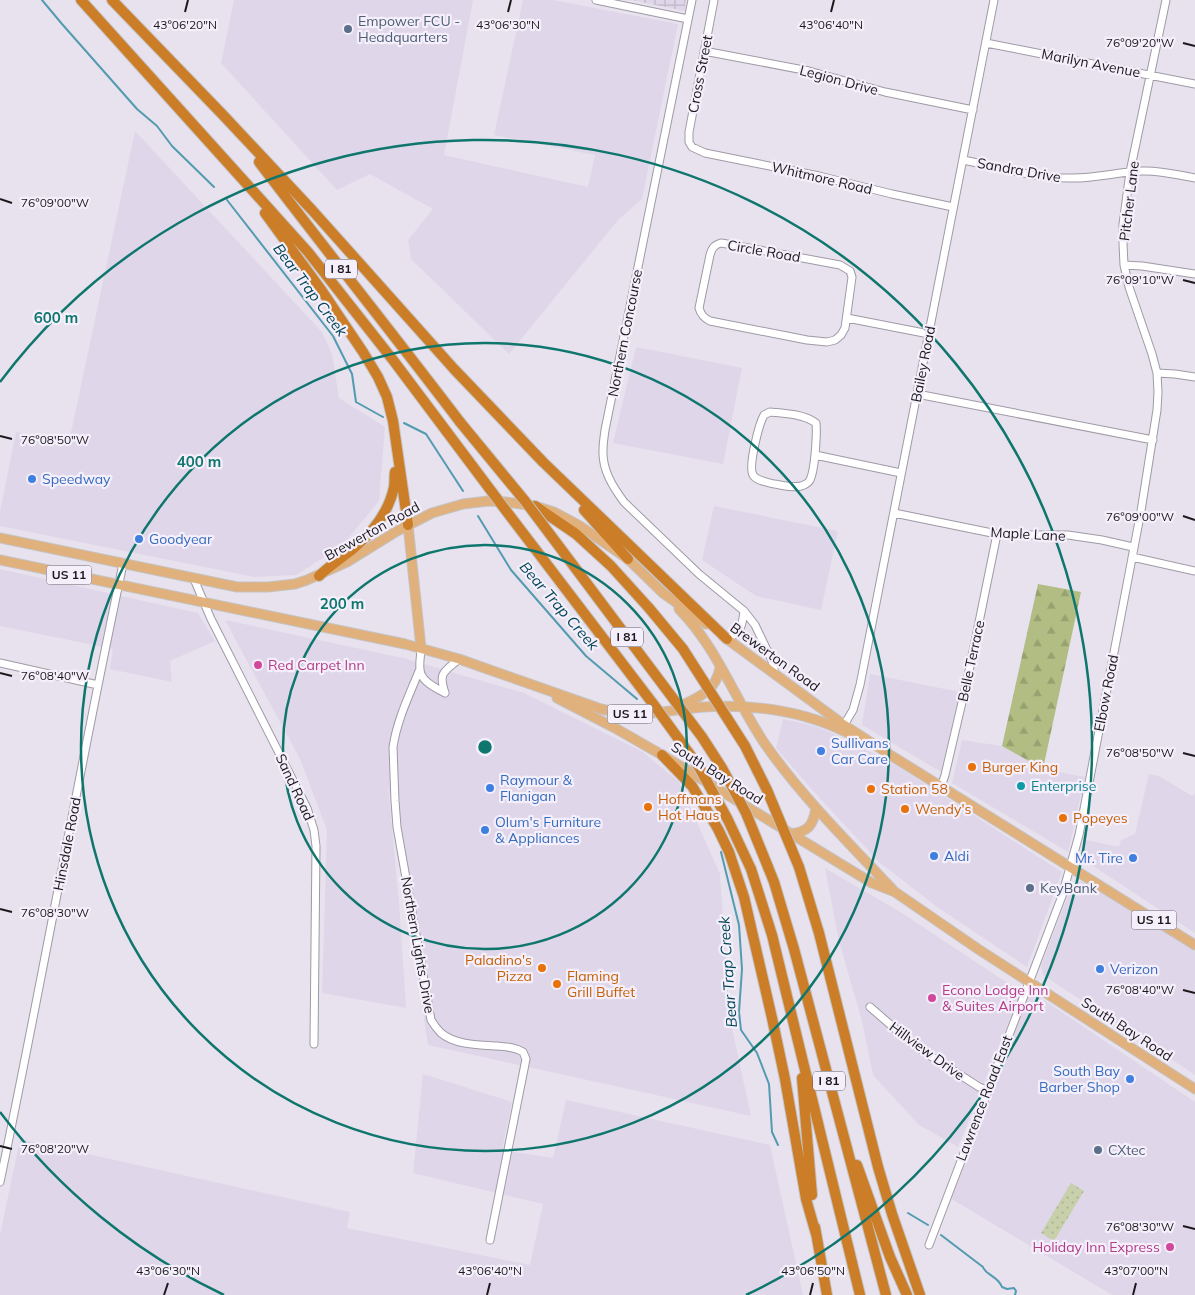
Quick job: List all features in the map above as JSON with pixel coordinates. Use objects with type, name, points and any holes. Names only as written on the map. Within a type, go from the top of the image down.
[{"type":"highway","name":"I 81","points":[[81,0],[308,252],[448,432],[506,512],[654,705],[699,768],[728,820],[752,869],[772,935],[860,1295]]},
{"type":"highway","name":"I 81","points":[[112,0],[224,115],[320,242],[524,501],[702,737],[722,768],[746,813],[774,882],[794,948],[886,1295]]},
{"type":"highway","points":[[224,115],[454,369],[543,462],[727,639]]},
{"type":"highway","points":[[232,168],[322,290],[378,377],[387,397],[392,420],[408,525]]},
{"type":"highway","points":[[319,576],[370,533],[388,505],[394,487],[396,443]]},
{"type":"highway","points":[[543,462],[628,559]]},
{"type":"highway","points":[[535,506],[576,534],[611,566],[683,649],[745,746],[767,790],[799,868],[818,934],[878,1167],[920,1295]]},
{"type":"highway","points":[[662,755],[692,786],[718,829],[729,852],[744,897],[785,1079],[806,1199],[816,1234]]},
{"type":"highway","points":[[799,1044],[812,1200],[816,1234],[828,1295]]},
{"type":"highway","points":[[835,1104],[890,1257],[907,1295]]},
{"type":"main road","name":"Brewerton Road","points":[[0,538],[237,587],[268,587],[295,584],[319,576],[408,525],[442,510],[480,502],[506,502],[535,506],[554,512],[580,526],[628,559],[663,593],[844,725],[1195,945]]},
{"type":"main road","points":[[408,525],[421,648]]},
{"type":"main road","name":"Brewerton Road","points":[[0,560],[421,648],[459,659],[600,709],[620,713],[632,714],[702,707],[743,707],[791,713],[831,725],[892,756]]},
{"type":"main road","name":"South Bay Road","points":[[663,593],[686,616],[709,647],[764,742],[788,774],[816,808],[894,892]]},
{"type":"main road","points":[[669,711],[702,696],[712,687],[719,675],[720,667]]},
{"type":"main road","name":"South Bay Road","points":[[523,681],[615,728],[872,883],[894,892],[1195,1089]]},
{"type":"main road","points":[[831,725],[844,725]]},
{"type":"main road","points":[[790,834],[800,833],[807,829],[813,822],[816,808]]},
{"type":"street","points":[[596,0],[688,19]]},
{"type":"street","name":"Northern Concourse","points":[[692,0],[605,430],[603,451],[606,470],[624,502],[699,574],[744,610],[755,625],[767,650],[774,666],[774,674]]},
{"type":"street","name":"Cross Street","points":[[692,147],[689,142],[689,132],[714,0]]},
{"type":"street","name":"Bailey Road","points":[[844,725],[853,710],[860,685],[994,0]]},
{"type":"street","name":"Pitcher Lane","points":[[1134,547],[1153,440],[1158,392],[1157,373],[1152,354],[1132,299],[1124,265],[1123,224],[1130,172],[1166,0]]},
{"type":"street","name":"Marilyn Avenue","points":[[986,43],[1195,84]]},
{"type":"street","name":"Legion Drive","points":[[704,51],[809,71],[885,92],[973,110]]},
{"type":"street","name":"Whitmore Road","points":[[692,147],[705,153],[819,176],[953,207]]},
{"type":"street","name":"Sandra Drive","points":[[963,160],[1056,178],[1155,171],[1195,178]]},
{"type":"street","name":"Circle Road","points":[[727,244],[840,265],[850,271],[852,277],[847,318],[841,335],[835,340],[827,342],[807,340],[703,318],[699,308],[712,248],[716,245],[727,244]]},
{"type":"street","points":[[1124,265],[1195,274]]},
{"type":"street","points":[[847,318],[929,334]]},
{"type":"street","points":[[1157,373],[1195,378]]},
{"type":"street","points":[[917,394],[1153,440]]},
{"type":"street","points":[[770,412],[811,419],[816,423],[817,431],[814,455],[810,480],[803,486],[795,487],[758,479],[753,474],[752,464],[760,422],[764,415],[770,412]]},
{"type":"street","points":[[814,455],[901,473]]},
{"type":"street","name":"Maple Lane","points":[[894,513],[997,534],[1068,535],[1134,547]]},
{"type":"street","name":"Belle Terrace","points":[[941,787],[967,682],[997,534]]},
{"type":"street","name":"Elbow Road","points":[[1070,867],[1079,835],[1134,547]]},
{"type":"street","points":[[1132,557],[1195,571]]},
{"type":"street","name":"Hinsdale Road","points":[[0,1182],[123,564]]},
{"type":"street","name":"Sand Road","points":[[194,579],[212,619],[307,808],[314,830],[316,854],[314,1044]]},
{"type":"street","points":[[727,639],[739,632],[744,610]]},
{"type":"street","points":[[421,648],[419,671],[423,678],[445,694],[442,682],[443,674],[459,659]]},
{"type":"street","points":[[0,663],[98,685]]},
{"type":"street","name":"Northern Lights Drive","points":[[419,671],[403,710],[394,739],[394,801],[431,1020],[436,1028],[449,1038],[480,1045],[514,1047],[523,1052],[526,1058],[490,1240]]},
{"type":"street","name":"Lawrence Road East","points":[[929,1245],[1062,896],[1070,867]]},
{"type":"street","name":"Hillview Drive","points":[[870,1007],[926,1053],[979,1087],[987,1090]]},
{"type":"shaded area","points":[[234,0],[473,0],[444,155],[588,187],[595,155],[494,135],[523,0],[553,0],[678,24],[642,199],[618,220],[509,354],[411,259],[408,240],[433,209],[370,174],[337,190],[221,63]]},
{"type":"shaded area","points":[[632,0],[686,0],[684,11]]},
{"type":"shaded area","points":[[135,131],[322,332],[332,354],[339,398],[385,427],[379,501],[342,546],[296,575],[254,577],[0,526],[0,512],[16,432],[69,442]]},
{"type":"shaded area","points":[[636,347],[742,368],[723,464],[613,443]]},
{"type":"shaded area","points":[[714,506],[838,531],[821,610],[756,596],[702,560]]},
{"type":"shaded area","points":[[0,569],[198,613],[215,641],[170,661],[172,682],[110,669],[113,649],[0,626]]},
{"type":"shaded area","points":[[225,620],[403,658],[524,693],[643,752],[679,782],[720,874],[730,1019],[751,1116],[428,1045],[388,784],[406,1008],[322,993],[327,830],[300,759]]},
{"type":"shaded area","points":[[870,674],[960,692],[941,772],[862,725]]},
{"type":"shaded area","points":[[783,719],[815,726],[891,762],[1062,872],[1027,967],[937,907],[879,862],[776,748]]},
{"type":"shaded area","points":[[962,740],[1002,746],[1043,769],[1085,777],[1068,852],[952,783]]},
{"type":"shaded area","points":[[1149,774],[1159,776],[1192,796],[1195,793],[1195,933],[1084,860],[1086,840],[1119,847],[1121,840],[1135,834]]},
{"type":"shaded area","points":[[825,868],[902,913],[1018,990],[1019,996],[958,1147],[919,1125],[873,1075],[862,1021],[839,941]]},
{"type":"shaded area","points":[[1081,881],[1195,951],[1195,1075],[1043,975],[1041,966],[1071,887]]},
{"type":"shaded area","points":[[1035,994],[1195,1102],[1195,1295],[1112,1295],[950,1198],[1028,996]]},
{"type":"shaded area","points":[[423,1074],[512,1102],[502,1150],[553,1158],[566,1100],[770,1145],[803,1295],[0,1295],[0,1235],[20,1139],[350,1212],[347,1228],[530,1265],[543,1204],[413,1173]]},
{"type":"green space","points":[[1038,584],[1081,592],[1043,769],[1002,746]]},
{"type":"green space","points":[[1071,1183],[1084,1191],[1054,1241],[1041,1233]]},
{"type":"waterway","name":"Bear Trap Creek","points":[[42,0],[137,109],[157,126],[172,146],[214,187]]},
{"type":"waterway","name":"Bear Trap Creek","points":[[227,200],[333,336],[352,374],[356,402],[383,417]]},
{"type":"waterway","name":"Bear Trap Creek","points":[[404,423],[426,434],[463,491]]},
{"type":"waterway","name":"Bear Trap Creek","points":[[478,516],[511,570],[586,656],[637,699]]},
{"type":"waterway","name":"Bear Trap Creek","points":[[721,852],[739,925],[742,969],[739,1012],[741,1030],[757,1053],[769,1084],[772,1132],[778,1145]]},
{"type":"waterway","name":"Bear Trap Creek","points":[[908,1213],[928,1225]]},
{"type":"waterway","name":"Bear Trap Creek","points":[[941,1235],[983,1267],[998,1280],[1002,1287],[1007,1289],[1014,1288],[1016,1291],[1015,1295]]},
{"type":"place","name":"Empower FCU - Headquarters","points":[[348,29]]},
{"type":"place","name":"Speedway","points":[[32,479]]},
{"type":"place","name":"Goodyear","points":[[139,539]]},
{"type":"place","name":"Red Carpet Inn","points":[[258,665]]},
{"type":"place","name":"Sullivans Car Care","points":[[821,751]]},
{"type":"place","name":"Burger King","points":[[972,767]]},
{"type":"place","name":"Enterprise","points":[[1021,786]]},
{"type":"place","name":"Raymour & Flanigan","points":[[490,788]]},
{"type":"place","name":"Station 58","points":[[871,789]]},
{"type":"place","name":"Hoffmans Hot Haus","points":[[648,807]]},
{"type":"place","name":"Wendy's","points":[[905,809]]},
{"type":"place","name":"Popeyes","points":[[1063,818]]},
{"type":"place","name":"Olum's Furniture & Appliances","points":[[485,830]]},
{"type":"place","name":"Aldi","points":[[934,856]]},
{"type":"place","name":"Mr. Tire","points":[[1133,858]]},
{"type":"place","name":"KeyBank","points":[[1030,888]]},
{"type":"place","name":"Paladino's Pizza","points":[[542,968]]},
{"type":"place","name":"Verizon","points":[[1100,969]]},
{"type":"place","name":"Flaming Grill Buffet","points":[[557,984]]},
{"type":"place","name":"Econo Lodge Inn & Suites Airport","points":[[932,998]]},
{"type":"place","name":"South Bay Barber Shop","points":[[1130,1079]]},
{"type":"place","name":"CXtec","points":[[1098,1150]]},
{"type":"place","name":"Holiday Inn Express","points":[[1170,1247]]}]
